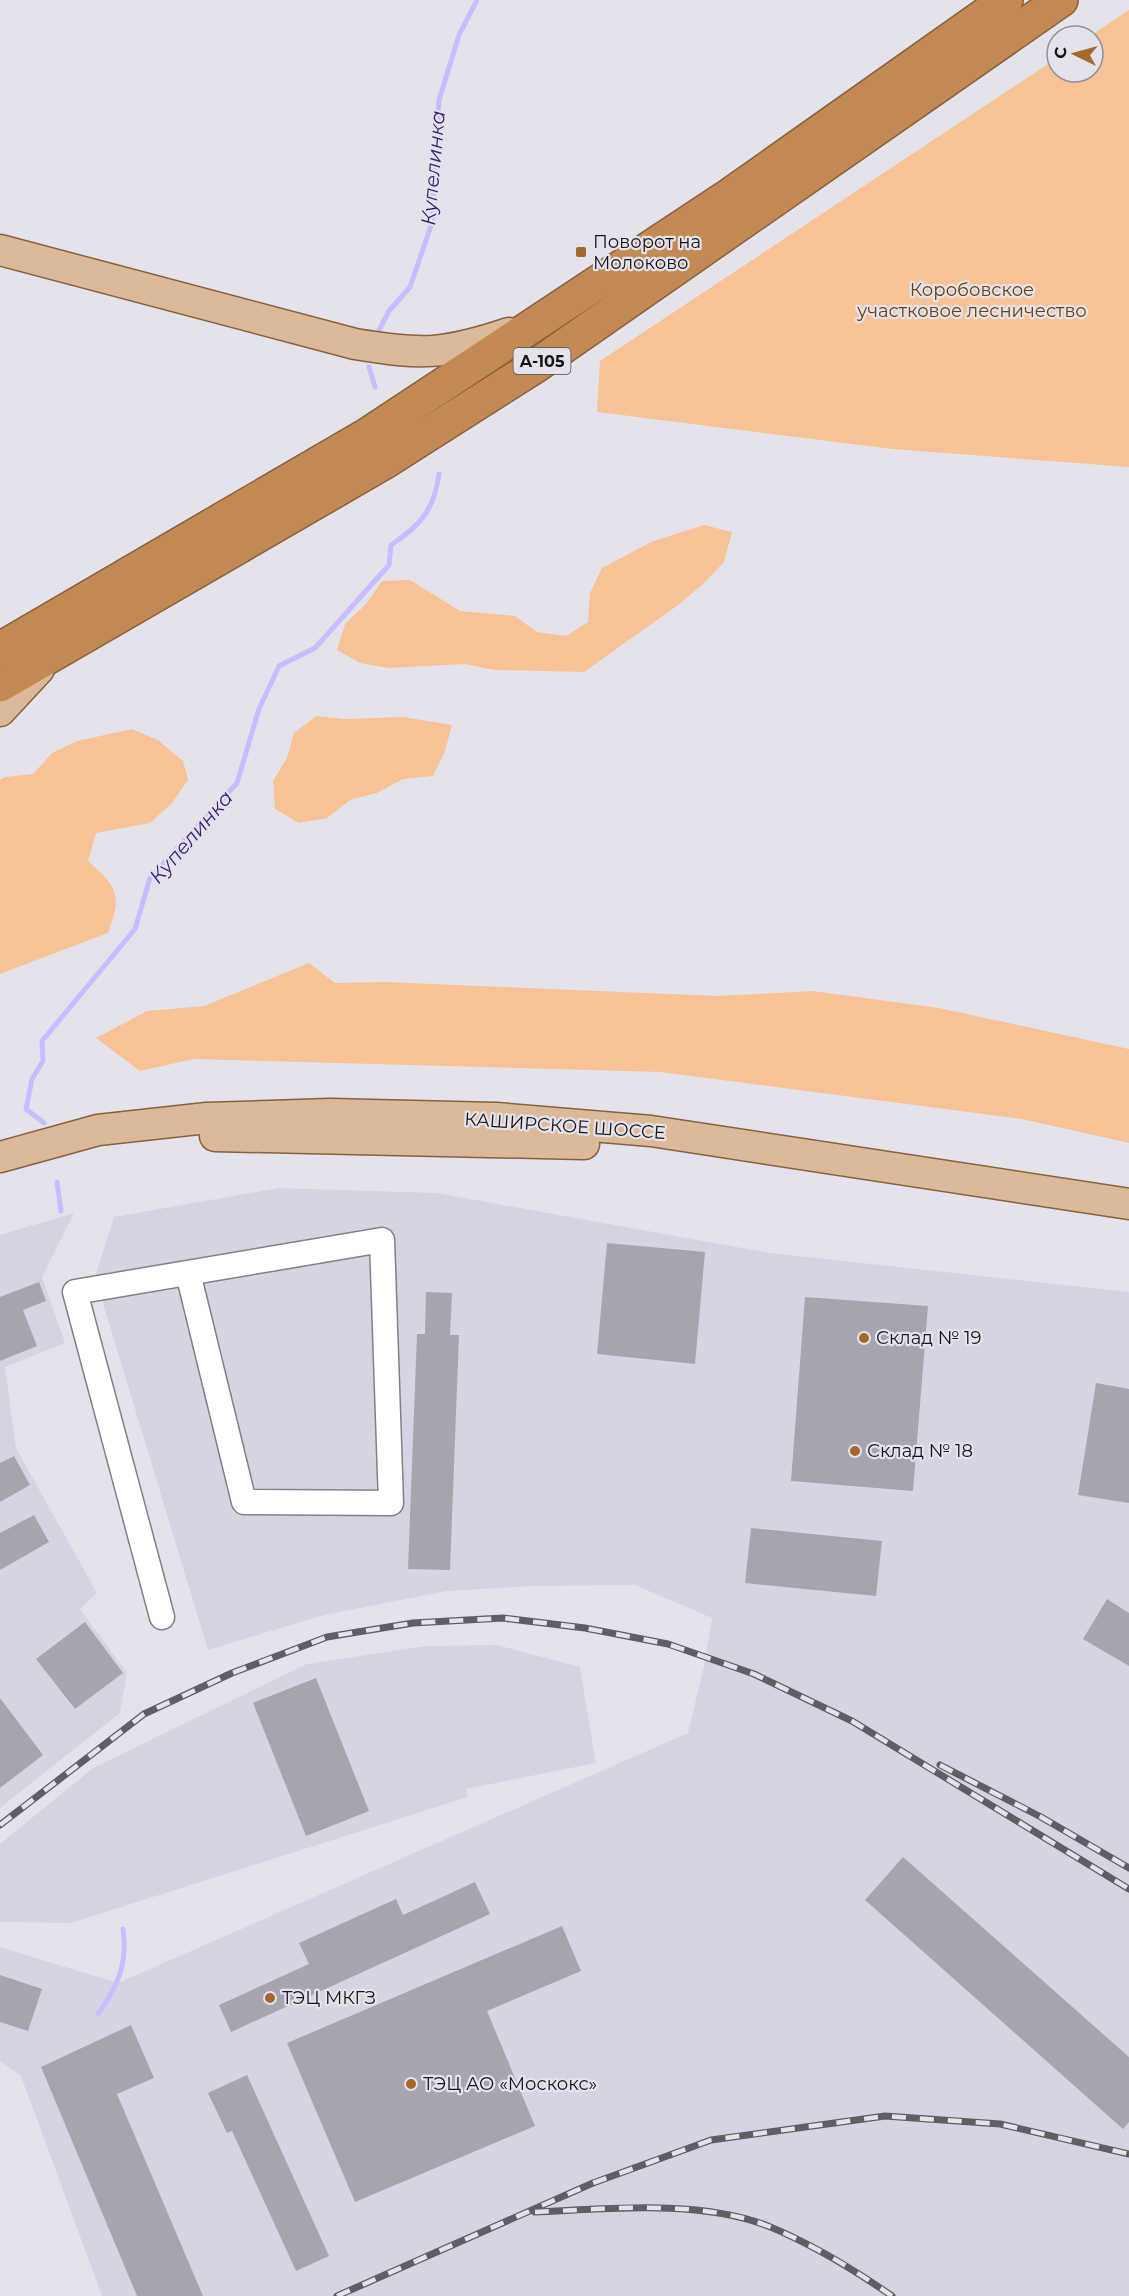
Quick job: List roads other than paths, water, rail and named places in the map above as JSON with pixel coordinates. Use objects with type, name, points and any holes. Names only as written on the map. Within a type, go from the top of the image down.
[{"type":"highway","name":"А-105","points":[[0,649],[367,435],[730,195],[1006,0]]},
{"type":"highway","name":"А-105","points":[[0,685],[383,463],[537,365],[1061,0]]},
{"type":"main road","points":[[0,250],[354,344],[405,352],[435,353],[465,348],[540,322]]},
{"type":"main road","points":[[0,711],[53,654]]},
{"type":"main road","name":"КАШИРСКОЕ ШОССЕ","points":[[0,1157],[98,1130],[207,1118],[330,1114],[496,1118],[651,1131],[1129,1204]]},
{"type":"main road","name":"КАШИРСКОЕ ШОССЕ","points":[[0,1173],[113,1146],[160,1139],[216,1136],[583,1144],[664,1152],[1129,1222]]},
{"type":"lane","points":[[162,1617],[75,1292],[382,1240],[391,1503],[244,1502],[188,1273]]},
{"type":"waterway","name":"Купелинка","points":[[379,330],[389,311],[410,287],[432,223],[439,100],[459,35],[477,0]]},
{"type":"waterway","name":"Купелинка","points":[[369,367],[375,387]]},
{"type":"waterway","name":"Купелинка","points":[[44,1123],[26,1109],[32,1079],[43,1061],[42,1041],[135,929],[150,878],[237,783],[259,709],[279,666],[315,648],[389,565],[391,545],[410,531],[430,507],[439,474]]},
{"type":"waterway","name":"Купелинка","points":[[57,1182],[61,1211]]},
{"type":"waterway","name":"Купелинка","points":[[98,2014],[120,1974],[124,1953],[123,1929]]},
{"type":"railway","points":[[0,1825],[144,1714],[232,1673],[327,1637],[413,1623],[503,1618],[585,1628],[668,1644],[754,1674],[852,1721],[1129,1889]]},
{"type":"railway","points":[[940,1765],[1041,1817],[1129,1868]]},
{"type":"railway","points":[[337,2296],[593,2183],[711,2140],[885,2116],[1000,2124],[1129,2154]]},
{"type":"railway","points":[[535,2212],[653,2208],[713,2212],[741,2218],[768,2226],[816,2249],[892,2296]]},
{"type":"place","name":"Поворот на Молоково","points":[[581,252]]},
{"type":"place","name":"Склад № 19","points":[[864,1338]]},
{"type":"place","name":"Склад № 18","points":[[855,1451]]},
{"type":"place","name":"ТЭЦ МКГЗ","points":[[270,1998]]},
{"type":"place","name":"ТЭЦ АО «Москокс»","points":[[411,2084]]},
{"type":"park label","name":"Коробовское участковое лесничество","points":[[972,300]]}]
